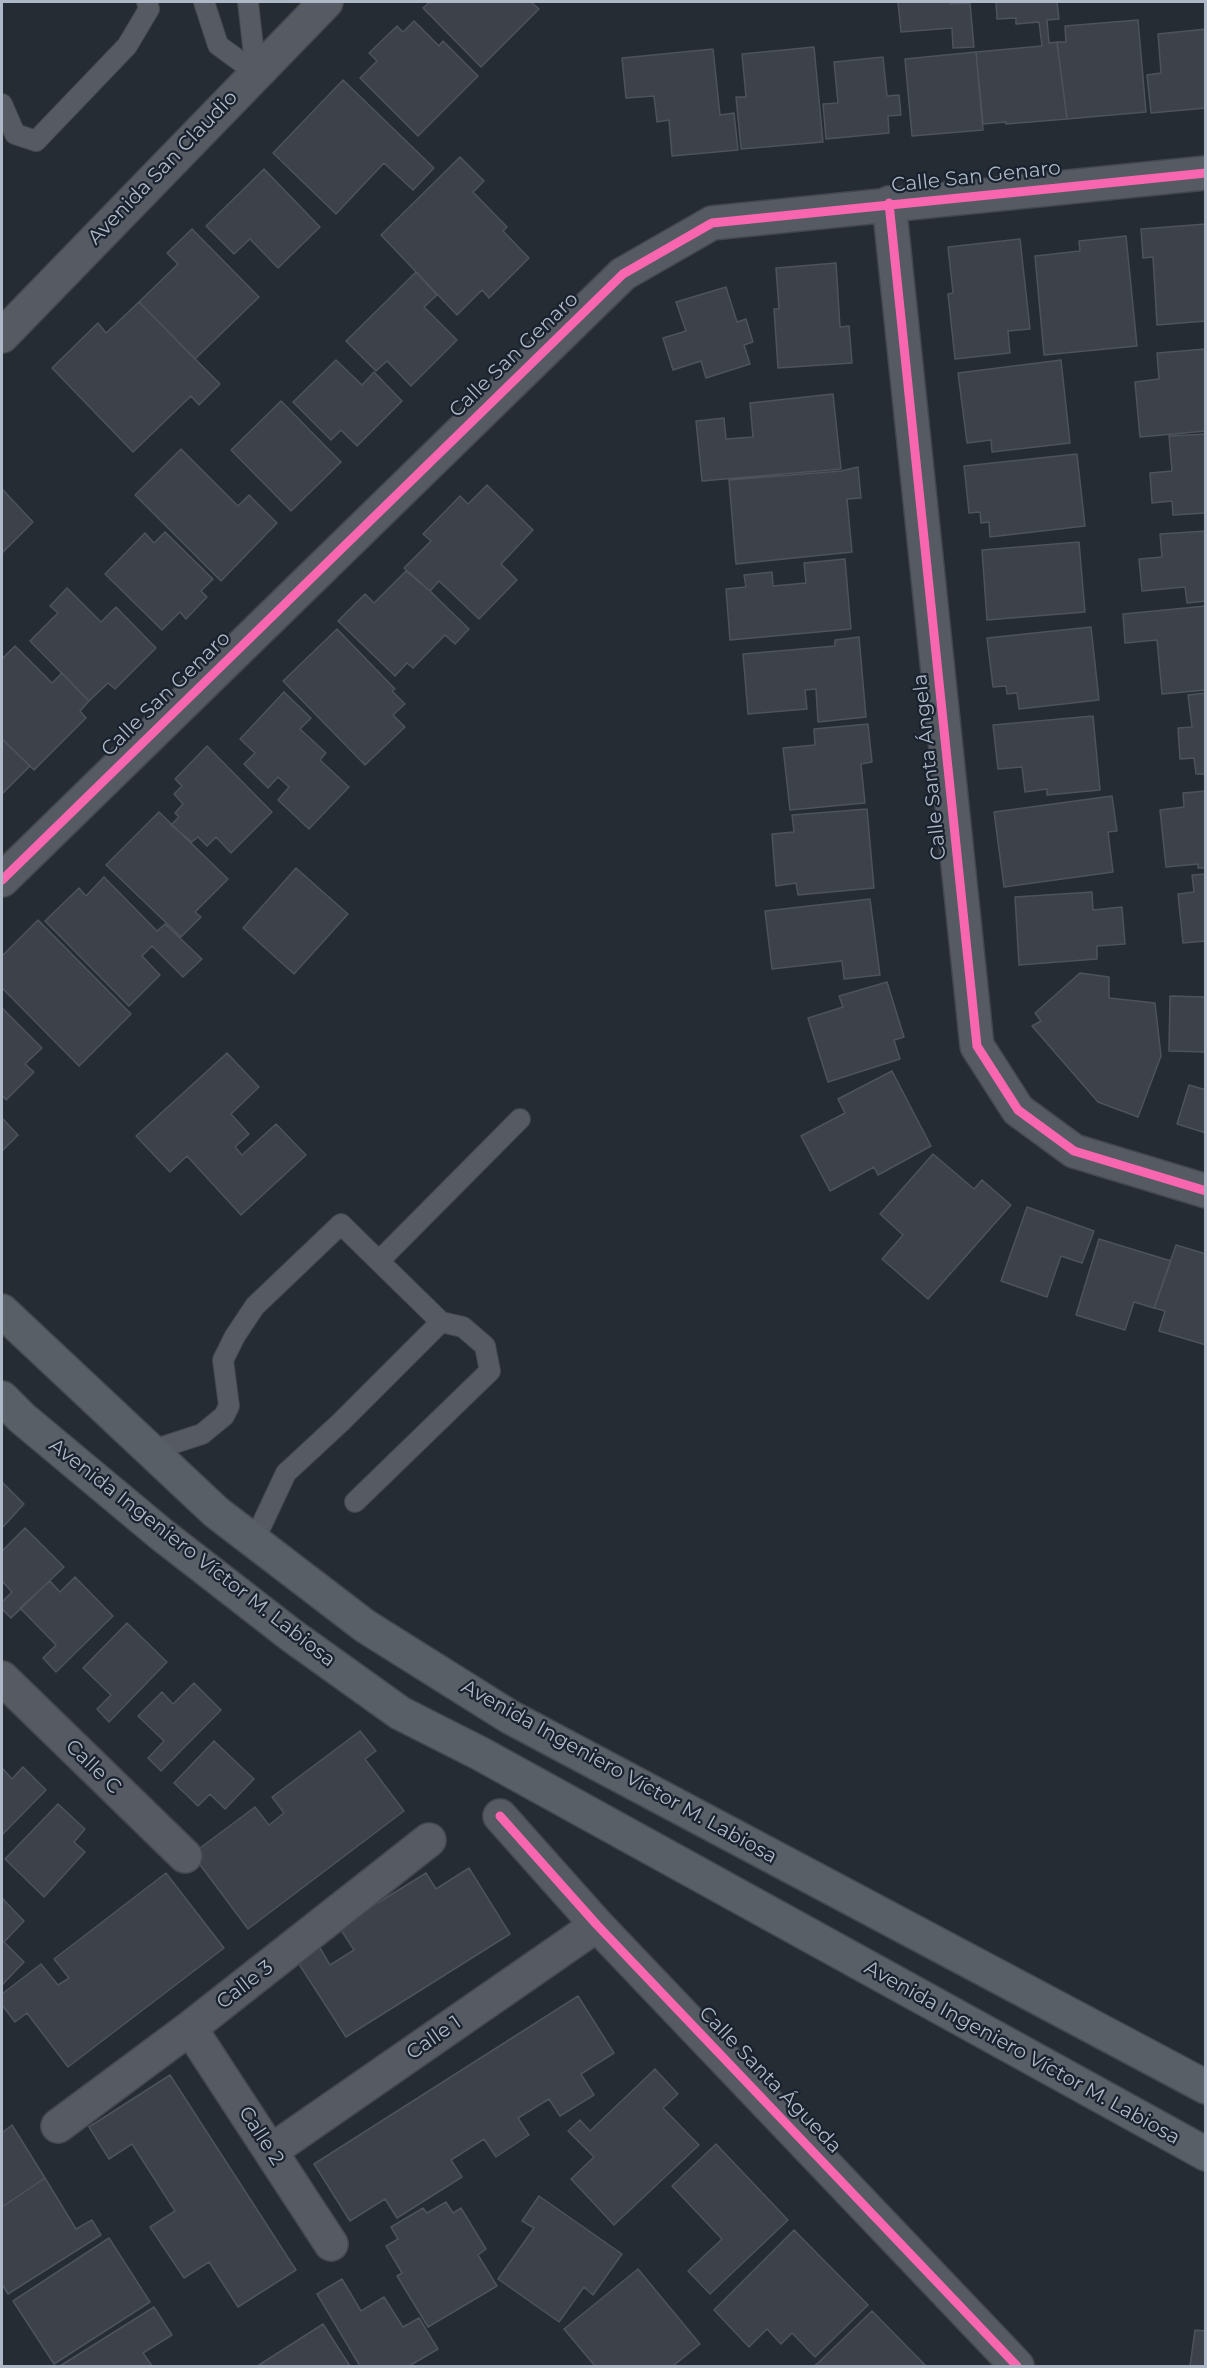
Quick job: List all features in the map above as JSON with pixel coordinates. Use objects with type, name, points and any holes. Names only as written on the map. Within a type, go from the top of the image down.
[{"type":"main road","name":"Avenida Ingeniero Víctor M. Labiosa","points":[[2,1311],[216,1512],[365,1626],[510,1717],[1206,2087]]},
{"type":"main road","name":"Avenida Ingeniero Víctor M. Labiosa","points":[[2,1398],[161,1534],[291,1635],[400,1713],[481,1754],[1206,2154]]},
{"type":"street","name":"Avenida San Claudio","points":[[2,336],[326,2]]},
{"type":"street","name":"Calle San Genaro","points":[[2,879],[623,274],[712,223],[889,203],[1206,173]]},
{"type":"street","name":"Calle Santa Ángela","points":[[889,203],[977,1046],[1018,1110],[1074,1151],[1206,1191]]},
{"type":"street","name":"Calle C","points":[[2,1678],[185,1856]]},
{"type":"street","name":"Calle Santa Águeda","points":[[500,1816],[597,1925],[1017,2367]]},
{"type":"street","name":"Calle 3","points":[[58,2126],[190,2028],[429,1840]]},
{"type":"street","name":"Calle 1","points":[[271,2151],[597,1925]]},
{"type":"street","name":"Calle 2","points":[[190,2028],[331,2244]]},
{"type":"lane","points":[[2,104],[15,134],[36,141],[127,46],[149,9],[147,2]]},
{"type":"lane","points":[[204,2],[218,45],[256,72]]},
{"type":"lane","points":[[248,2],[256,72]]},
{"type":"lane","points":[[379,1261],[520,1119]]},
{"type":"lane","points":[[150,1451],[202,1434],[224,1416],[229,1406],[223,1360],[234,1336],[255,1306],[341,1224],[441,1322],[463,1327],[484,1346],[490,1371],[355,1502]]},
{"type":"lane","points":[[254,1541],[286,1473],[341,1422],[441,1322]]},
{"type":"building","points":[[430,2],[531,2],[539,9],[481,67],[423,8]]},
{"type":"building","points":[[898,2],[970,3],[974,47],[953,48],[952,28],[901,32]]},
{"type":"building","points":[[996,2],[1057,2],[1059,19],[1047,20],[1049,43],[1057,42],[1067,119],[983,124],[976,52],[1042,46],[1039,22],[1016,24],[1016,18],[997,19]]},
{"type":"building","points":[[1138,20],[1146,112],[1067,119],[1057,42],[1066,42],[1065,26]]},
{"type":"building","points":[[414,21],[439,46],[443,41],[478,76],[418,136],[360,78],[377,61],[369,53],[397,26],[403,32]]},
{"type":"building","points":[[1206,29],[1206,108],[1151,113],[1147,75],[1161,73],[1158,34]]},
{"type":"building","points":[[814,47],[823,142],[741,149],[736,97],[746,97],[742,54]]},
{"type":"building","points":[[713,49],[720,115],[734,113],[738,150],[672,156],[669,120],[657,122],[654,96],[626,98],[622,58]]},
{"type":"building","points":[[976,52],[983,130],[912,136],[905,59]]},
{"type":"building","points":[[883,57],[887,96],[899,95],[901,115],[888,116],[889,133],[826,139],[823,104],[838,103],[834,62]]},
{"type":"building","points":[[343,80],[434,168],[413,190],[384,163],[336,214],[273,153]]},
{"type":"building","points":[[460,157],[484,181],[473,192],[507,227],[503,231],[529,258],[489,298],[482,290],[457,315],[381,235]]},
{"type":"building","points":[[264,169],[320,227],[278,268],[250,239],[234,254],[206,226]]},
{"type":"building","points":[[1206,224],[1206,321],[1157,325],[1153,257],[1143,258],[1141,229]]},
{"type":"building","points":[[192,229],[259,297],[195,359],[139,302],[178,264],[167,253]]},
{"type":"building","points":[[1126,236],[1137,346],[1044,355],[1035,256],[1080,251],[1079,241]]},
{"type":"building","points":[[1020,239],[1030,329],[1008,331],[1010,353],[955,359],[948,294],[953,293],[948,247]]},
{"type":"building","points":[[836,263],[840,327],[849,326],[852,363],[778,368],[774,309],[779,309],[776,268]]},
{"type":"building","points":[[416,272],[437,295],[424,307],[457,340],[411,386],[387,361],[376,371],[346,341]]},
{"type":"building","points":[[726,287],[737,322],[746,319],[753,342],[744,345],[750,364],[706,378],[701,361],[673,370],[663,338],[686,331],[676,302]]},
{"type":"building","points":[[139,302],[220,384],[199,405],[191,396],[133,452],[52,368],[98,323],[106,333]]},
{"type":"building","points":[[1206,349],[1206,431],[1140,437],[1135,382],[1159,379],[1157,353]]},
{"type":"building","points":[[336,360],[362,385],[374,372],[402,401],[357,446],[341,430],[331,440],[293,402]]},
{"type":"building","points":[[1061,360],[1070,443],[992,452],[991,440],[967,443],[958,373]]},
{"type":"building","points":[[833,394],[841,469],[702,481],[696,421],[724,418],[726,439],[753,437],[750,403]]},
{"type":"building","points":[[281,401],[341,462],[291,511],[231,450]]},
{"type":"building","points":[[1206,434],[1206,513],[1173,515],[1172,501],[1152,503],[1150,473],[1172,471],[1169,436]]},
{"type":"building","points":[[181,449],[238,506],[249,495],[277,523],[221,581],[135,495]]},
{"type":"building","points":[[1077,454],[1085,526],[990,537],[989,522],[981,523],[980,512],[969,513],[964,466]]},
{"type":"building","points":[[858,467],[861,498],[847,499],[852,552],[736,564],[729,480],[841,471]]},
{"type":"building","points":[[487,485],[533,530],[501,564],[517,580],[479,619],[439,581],[430,591],[404,568],[431,541],[423,534],[460,496],[468,504]]},
{"type":"building","points":[[2,489],[33,522],[2,553]]},
{"type":"building","points":[[1206,531],[1206,601],[1187,603],[1185,587],[1142,591],[1139,559],[1162,557],[1160,534]]},
{"type":"building","points":[[165,532],[213,579],[201,591],[207,597],[186,619],[180,612],[162,630],[105,574],[145,533],[154,543]]},
{"type":"building","points":[[1079,542],[1085,612],[987,620],[982,550]]},
{"type":"building","points":[[845,559],[851,629],[730,640],[726,589],[746,587],[744,575],[772,572],[773,586],[806,583],[804,563]]},
{"type":"building","points":[[406,571],[469,629],[455,644],[445,635],[413,668],[407,663],[395,676],[338,621],[365,594],[374,603]]},
{"type":"building","points":[[67,588],[101,622],[116,607],[156,648],[115,689],[108,683],[89,701],[30,641],[58,613],[50,606]]},
{"type":"building","points":[[1206,606],[1206,690],[1162,694],[1157,640],[1125,643],[1123,614]]},
{"type":"building","points":[[1091,627],[1099,700],[1019,709],[1017,693],[1007,694],[1006,686],[993,687],[987,638]]},
{"type":"building","points":[[337,629],[395,689],[392,691],[405,704],[393,715],[405,727],[365,765],[283,681]]},
{"type":"building","points":[[859,637],[866,717],[818,722],[816,689],[805,690],[807,709],[748,714],[743,654],[835,646],[835,640]]},
{"type":"building","points":[[15,646],[52,683],[62,673],[89,701],[80,711],[86,718],[34,770],[2,739],[2,659]]},
{"type":"building","points":[[284,692],[311,718],[300,729],[326,753],[320,760],[349,787],[309,829],[278,800],[289,787],[278,777],[268,788],[244,764],[255,753],[240,739]]},
{"type":"building","points":[[1206,693],[1206,774],[1196,774],[1194,758],[1180,759],[1178,728],[1192,727],[1188,695]]},
{"type":"building","points":[[1093,716],[1100,790],[1047,795],[1047,789],[1025,792],[1022,767],[998,769],[993,725]]},
{"type":"building","points":[[868,724],[872,762],[861,764],[865,803],[790,810],[783,748],[815,745],[814,729]]},
{"type":"building","points":[[2,739],[30,766],[2,794]]},
{"type":"building","points":[[207,746],[272,812],[231,853],[216,837],[207,846],[198,837],[192,842],[171,825],[179,817],[175,813],[183,804],[174,794],[182,786],[175,779]]},
{"type":"building","points":[[1206,791],[1206,868],[1198,868],[1198,864],[1166,867],[1160,810],[1184,807],[1183,793]]},
{"type":"building","points":[[1112,796],[1117,831],[1108,832],[1113,872],[1004,887],[994,812]]},
{"type":"building","points":[[867,809],[874,888],[798,895],[796,883],[776,886],[772,834],[794,832],[792,815]]},
{"type":"building","points":[[159,812],[228,879],[195,912],[201,917],[181,937],[106,865]]},
{"type":"building","points":[[296,868],[348,914],[294,974],[243,928]]},
{"type":"building","points":[[1206,874],[1206,941],[1183,943],[1178,894],[1194,892],[1192,875]]},
{"type":"building","points":[[104,877],[157,931],[165,924],[202,959],[183,977],[152,946],[142,956],[160,975],[129,1006],[45,921],[79,888],[86,896]]},
{"type":"building","points":[[1092,892],[1093,910],[1122,907],[1125,944],[1097,946],[1097,959],[1019,965],[1015,897]]},
{"type":"building","points":[[870,899],[880,975],[844,979],[842,961],[772,969],[765,911]]},
{"type":"building","points":[[38,920],[131,1014],[79,1066],[2,988],[2,956]]},
{"type":"building","points":[[1080,973],[1109,977],[1109,998],[1155,1003],[1161,1056],[1138,1117],[1098,1102],[1032,1026],[1041,1021],[1035,1013]]},
{"type":"building","points":[[887,982],[904,1037],[894,1040],[900,1059],[828,1082],[808,1018],[843,1007],[839,996]]},
{"type":"building","points":[[1170,996],[1206,997],[1206,1052],[1169,1051]]},
{"type":"building","points":[[2,1008],[42,1048],[25,1064],[34,1072],[6,1100],[2,1095]]},
{"type":"building","points":[[227,1053],[259,1087],[231,1114],[249,1134],[235,1147],[242,1155],[276,1124],[306,1155],[241,1215],[187,1156],[170,1172],[136,1136]]},
{"type":"building","points":[[892,1071],[931,1146],[878,1175],[874,1167],[830,1191],[801,1136],[845,1113],[838,1099]]},
{"type":"building","points":[[1189,1085],[1206,1090],[1206,1133],[1177,1124]]},
{"type":"building","points":[[2,1118],[18,1135],[2,1151]]},
{"type":"building","points":[[933,1154],[974,1189],[982,1180],[1011,1205],[928,1299],[882,1259],[903,1235],[880,1214]]},
{"type":"building","points":[[1027,1207],[1094,1231],[1082,1263],[1061,1256],[1047,1297],[1001,1281]]},
{"type":"building","points":[[1099,1239],[1171,1261],[1154,1308],[1134,1302],[1125,1330],[1076,1315]]},
{"type":"building","points":[[1176,1245],[1206,1254],[1206,1345],[1159,1331],[1165,1311],[1154,1308]]},
{"type":"building","points":[[2,1482],[24,1504],[2,1528]]},
{"type":"building","points":[[25,1528],[64,1567],[11,1618],[2,1609],[2,1602],[12,1592],[2,1581],[2,1551]]},
{"type":"building","points":[[75,1577],[113,1616],[56,1672],[43,1658],[56,1645],[20,1608],[50,1581],[60,1592]]},
{"type":"building","points":[[127,1623],[167,1662],[109,1722],[97,1709],[111,1695],[83,1668]]},
{"type":"building","points":[[194,1683],[221,1710],[161,1771],[148,1758],[164,1741],[138,1716],[162,1692],[173,1704]]},
{"type":"building","points":[[360,1731],[376,1751],[365,1759],[404,1811],[248,1929],[192,1854],[255,1807],[269,1825],[284,1813],[272,1797]]},
{"type":"building","points":[[214,1741],[254,1779],[225,1809],[210,1794],[198,1806],[174,1783]]},
{"type":"building","points":[[23,1767],[46,1790],[2,1835],[2,1768],[12,1779]]},
{"type":"building","points":[[58,1804],[85,1829],[74,1842],[85,1852],[44,1897],[5,1859]]},
{"type":"building","points":[[469,1868],[510,1934],[346,2037],[297,1961],[320,1948],[330,1965],[354,1950],[339,1927],[426,1873],[436,1889]]},
{"type":"building","points":[[166,1873],[224,1948],[68,2067],[27,2013],[15,2022],[2,2005],[2,1994],[41,1964],[58,1985],[69,1978],[54,1959]]},
{"type":"building","points":[[2,1898],[24,1921],[4,1942],[24,1962],[2,1985]]},
{"type":"building","points":[[578,1996],[614,2053],[581,2074],[594,2095],[560,2116],[549,2099],[518,2118],[529,2135],[496,2157],[484,2139],[451,2160],[462,2177],[397,2218],[385,2199],[350,2221],[314,2164]]},
{"type":"building","points":[[655,2069],[678,2094],[663,2108],[699,2145],[614,2225],[571,2179],[594,2157],[568,2131],[580,2120],[590,2131]]},
{"type":"building","points":[[170,2075],[296,2270],[238,2307],[209,2262],[184,2278],[150,2227],[175,2211],[132,2144],[109,2159],[89,2127]]},
{"type":"building","points":[[12,2125],[45,2178],[2,2207],[2,2130],[3,2132]]},
{"type":"building","points":[[716,2144],[788,2220],[710,2294],[688,2271],[722,2239],[672,2186]]},
{"type":"building","points":[[45,2178],[76,2229],[92,2220],[101,2235],[8,2294],[2,2284],[2,2207]]},
{"type":"building","points":[[539,2196],[622,2254],[593,2295],[584,2287],[559,2322],[498,2279],[534,2228],[522,2221]]},
{"type":"building","points":[[446,2202],[453,2213],[461,2208],[486,2249],[478,2255],[497,2286],[428,2327],[397,2276],[402,2273],[386,2246],[398,2239],[391,2227],[423,2208],[427,2213]]},
{"type":"building","points":[[794,2230],[868,2305],[815,2357],[792,2333],[781,2344],[767,2329],[749,2347],[714,2310]]},
{"type":"building","points":[[109,2238],[150,2302],[54,2364],[13,2301]]},
{"type":"building","points":[[638,2269],[700,2344],[673,2366],[595,2366],[564,2329]]},
{"type":"building","points":[[342,2279],[361,2311],[384,2297],[403,2327],[419,2318],[438,2349],[409,2366],[360,2366],[317,2294]]},
{"type":"building","points":[[154,2307],[172,2335],[143,2353],[152,2366],[60,2366]]},
{"type":"building","points":[[872,2311],[926,2366],[814,2366],[818,2363]]},
{"type":"building","points":[[323,2324],[350,2366],[259,2365]]},
{"type":"building","points":[[1195,2330],[1206,2331],[1206,2366],[1190,2366]]},
{"type":"cycle path","points":[[2,880],[623,274],[712,223],[1206,173]]},
{"type":"cycle path","points":[[889,203],[977,1046],[1018,1110],[1074,1151],[1206,1191]]},
{"type":"cycle path","points":[[500,1816],[597,1925],[1017,2366]]}]
